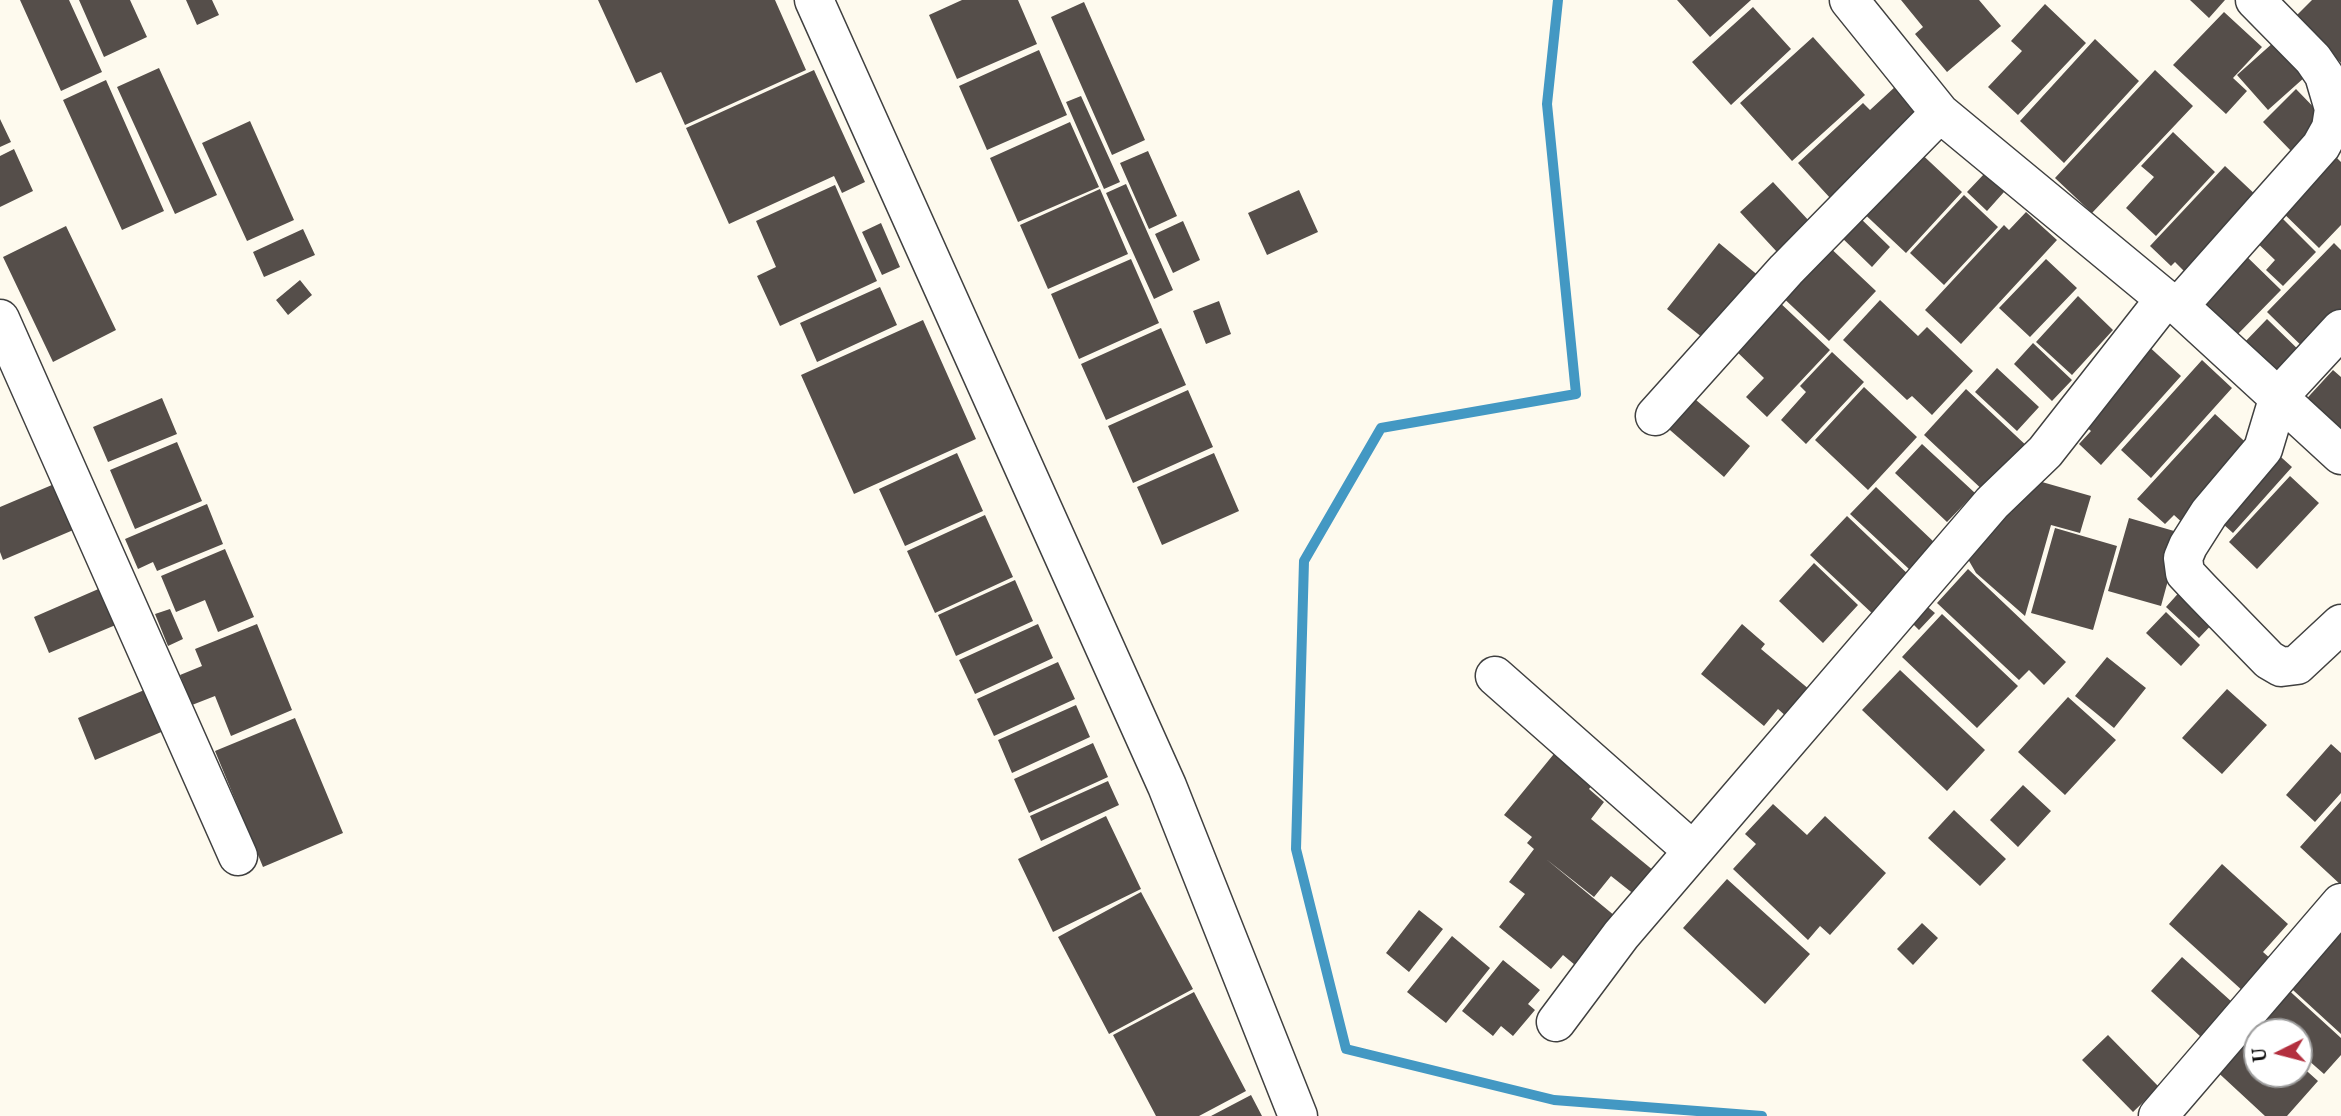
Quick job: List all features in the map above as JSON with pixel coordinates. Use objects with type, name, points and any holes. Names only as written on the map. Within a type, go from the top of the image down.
[{"type":"street","points":[[814,0],[1167,786],[1298,1116]]},
{"type":"street","points":[[1849,0],[1940,113],[2172,302],[2341,455]]},
{"type":"street","points":[[1556,1022],[1621,935],[1992,503],[2045,452],[2172,302],[2321,146],[2331,128],[2334,109],[2324,75],[2313,59],[2255,0]]},
{"type":"street","points":[[1655,416],[1786,270],[1940,113]]},
{"type":"street","points":[[0,319],[238,856]]},
{"type":"street","points":[[2341,329],[2278,396],[2263,449],[2209,513],[2183,558],[2185,573],[2269,660],[2281,667],[2297,665],[2341,624]]},
{"type":"street","points":[[1495,676],[1693,852]]},
{"type":"street","points":[[2158,1116],[2341,902]]},
{"type":"building","points":[[20,0],[69,0],[102,72],[61,91]]},
{"type":"building","points":[[79,0],[130,0],[147,37],[104,57]]},
{"type":"building","points":[[186,0],[212,0],[219,15],[197,25]]},
{"type":"building","points":[[598,0],[775,0],[806,70],[685,125],[661,72],[636,83]]},
{"type":"building","points":[[962,0],[1018,0],[1037,44],[957,79],[929,15]]},
{"type":"building","points":[[1677,0],[1751,0],[1710,37]]},
{"type":"building","points":[[1901,0],[1979,0],[2001,26],[1947,72],[1915,34],[1923,27]]},
{"type":"building","points":[[2190,0],[2225,0],[2209,18]]},
{"type":"building","points":[[2312,0],[2341,0],[2341,63],[2295,17]]},
{"type":"building","points":[[1084,2],[1145,140],[1112,155],[1051,17]]},
{"type":"building","points":[[2045,4],[2086,43],[2018,115],[1988,87],[2022,51],[2011,41]]},
{"type":"building","points":[[1753,7],[1791,49],[1731,105],[1692,62]]},
{"type":"building","points":[[2224,12],[2262,47],[2233,78],[2247,91],[2226,114],[2173,65]]},
{"type":"building","points":[[1813,37],[1865,95],[1792,161],[1740,103]]},
{"type":"building","points":[[2095,39],[2139,81],[2064,163],[2020,121]]},
{"type":"building","points":[[2274,42],[2305,77],[2268,110],[2237,75]]},
{"type":"building","points":[[1039,50],[1067,115],[987,150],[959,86]]},
{"type":"building","points":[[159,68],[217,195],[175,214],[117,87]]},
{"type":"building","points":[[814,70],[865,182],[842,193],[834,176],[729,224],[686,128]]},
{"type":"building","points":[[2155,70],[2193,106],[2092,213],[2055,178]]},
{"type":"building","points":[[106,80],[164,211],[122,230],[63,100]]},
{"type":"building","points":[[1896,86],[1923,116],[1831,199],[1798,163],[1863,103],[1870,110]]},
{"type":"building","points":[[2296,89],[2325,119],[2292,152],[2263,122]]},
{"type":"building","points":[[1081,96],[1120,182],[1104,189],[1066,102]]},
{"type":"building","points":[[0,119],[11,142],[0,147]]},
{"type":"building","points":[[250,121],[294,220],[247,241],[202,143]]},
{"type":"building","points":[[1070,122],[1099,187],[1018,222],[990,158]]},
{"type":"building","points":[[2173,132],[2215,172],[2156,236],[2126,208],[2154,177],[2141,166]]},
{"type":"building","points":[[1914,147],[1962,192],[1906,253],[1857,207]]},
{"type":"building","points":[[2327,148],[2341,162],[2341,225],[2319,248],[2273,203]]},
{"type":"building","points":[[14,149],[33,191],[0,207],[0,156]]},
{"type":"building","points":[[1148,151],[1177,216],[1149,229],[1120,163]]},
{"type":"building","points":[[2225,166],[2259,198],[2188,275],[2175,262],[2171,266],[2150,246]]},
{"type":"building","points":[[1984,174],[2004,192],[1987,211],[1967,192]]},
{"type":"building","points":[[1773,182],[1810,222],[1777,252],[1740,212]]},
{"type":"building","points":[[1126,184],[1173,290],[1154,299],[1106,193]]},
{"type":"building","points":[[835,185],[877,281],[780,326],[757,276],[776,267],[756,221]]},
{"type":"building","points":[[1100,189],[1128,254],[1048,289],[1020,225]]},
{"type":"building","points":[[1299,190],[1318,232],[1267,255],[1248,213]]},
{"type":"building","points":[[1964,195],[1998,227],[1944,285],[1910,253]]},
{"type":"building","points":[[2274,210],[2316,252],[2283,286],[2266,270],[2275,260],[2249,235]]},
{"type":"building","points":[[2026,212],[2057,240],[1961,344],[1925,310],[2004,225],[2009,230]]},
{"type":"building","points":[[1856,214],[1890,247],[1872,267],[1838,234]]},
{"type":"building","points":[[1183,221],[1200,260],[1173,273],[1155,234]]},
{"type":"building","points":[[881,223],[900,267],[882,275],[862,232]]},
{"type":"building","points":[[66,226],[116,330],[53,362],[3,257]]},
{"type":"building","points":[[303,229],[315,255],[264,277],[253,252]]},
{"type":"building","points":[[1824,242],[1876,291],[1829,341],[1777,292]]},
{"type":"building","points":[[1719,243],[1760,277],[1708,342],[1667,309]]},
{"type":"building","points":[[2334,243],[2341,250],[2341,328],[2313,357],[2267,312]]},
{"type":"building","points":[[2240,250],[2281,290],[2235,337],[2195,297]]},
{"type":"building","points":[[1131,259],[1159,323],[1079,359],[1051,294]]},
{"type":"building","points":[[2046,259],[2077,288],[2030,337],[1999,308]]},
{"type":"building","points":[[300,280],[312,295],[288,315],[276,300]]},
{"type":"building","points":[[880,287],[897,325],[817,362],[800,323]]},
{"type":"building","points":[[2078,296],[2113,330],[2072,375],[2036,342]]},
{"type":"building","points":[[1777,300],[1830,350],[1767,417],[1746,397],[1764,378],[1732,347]]},
{"type":"building","points":[[1880,300],[1918,336],[1927,327],[1973,371],[1932,415],[1912,396],[1907,400],[1843,340]]},
{"type":"building","points":[[1219,301],[1231,334],[1206,344],[1193,311]]},
{"type":"building","points":[[2267,319],[2307,358],[2282,384],[2242,345]]},
{"type":"building","points":[[923,320],[976,439],[854,494],[801,375]]},
{"type":"building","points":[[1161,328],[1186,385],[1106,420],[1081,364]]},
{"type":"building","points":[[2033,343],[2072,380],[2052,401],[2014,364]]},
{"type":"building","points":[[2145,343],[2181,376],[2101,465],[2079,444],[2091,431],[2077,419]]},
{"type":"building","points":[[1832,352],[1864,382],[1806,444],[1781,420],[1806,392],[1800,386]]},
{"type":"building","points":[[2202,360],[2232,388],[2151,478],[2121,450]]},
{"type":"building","points":[[1997,368],[2039,407],[2017,431],[1975,392]]},
{"type":"building","points":[[2333,370],[2341,377],[2341,431],[2299,407]]},
{"type":"building","points":[[1864,387],[1917,437],[1868,490],[1815,440]]},
{"type":"building","points":[[1966,389],[2030,449],[1987,494],[1924,435]]},
{"type":"building","points":[[1188,390],[1213,447],[1133,483],[1108,426]]},
{"type":"building","points":[[1689,394],[1750,446],[1724,477],[1663,424]]},
{"type":"building","points":[[162,398],[177,434],[108,462],[93,427]]},
{"type":"building","points":[[2215,414],[2255,451],[2187,527],[2174,515],[2165,524],[2137,499]]},
{"type":"building","points":[[177,442],[202,501],[135,529],[110,470]]},
{"type":"building","points":[[1922,444],[1975,493],[1947,522],[1895,473]]},
{"type":"building","points":[[2272,449],[2292,467],[2233,533],[2213,515]]},
{"type":"building","points":[[957,453],[983,511],[905,546],[879,489]]},
{"type":"building","points":[[1214,453],[1239,511],[1162,545],[1137,487]]},
{"type":"building","points":[[2021,476],[2091,496],[2080,533],[2051,525],[2025,616],[1976,573],[1961,547],[1995,508],[2011,513]]},
{"type":"building","points":[[2290,476],[2319,503],[2257,569],[2229,542]]},
{"type":"building","points":[[59,482],[78,528],[3,560],[0,552],[0,507]]},
{"type":"building","points":[[1876,487],[1935,543],[1909,569],[1850,514]]},
{"type":"building","points":[[207,504],[223,544],[157,571],[153,562],[138,569],[125,539]]},
{"type":"building","points":[[985,515],[1013,577],[935,613],[907,551]]},
{"type":"building","points":[[1847,516],[1911,577],[1875,616],[1810,555]]},
{"type":"building","points":[[2129,518],[2181,533],[2161,606],[2108,591]]},
{"type":"building","points":[[2055,528],[2117,546],[2093,630],[2031,613]]},
{"type":"building","points":[[225,549],[254,617],[218,632],[205,600],[176,612],[161,576]]},
{"type":"building","points":[[1814,563],[1858,605],[1823,643],[1779,601]]},
{"type":"building","points":[[1968,569],[2066,662],[2044,685],[2029,670],[2019,680],[1937,603]]},
{"type":"building","points":[[1015,580],[1033,621],[956,656],[938,615]]},
{"type":"building","points":[[103,587],[118,624],[49,653],[34,617]]},
{"type":"building","points":[[2183,588],[2217,619],[2199,638],[2166,607]]},
{"type":"building","points":[[1923,603],[1935,613],[1919,630],[1908,619]]},
{"type":"building","points":[[170,609],[183,639],[168,646],[155,614]]},
{"type":"building","points":[[2166,612],[2200,645],[2181,666],[2146,633]]},
{"type":"building","points":[[1942,614],[2018,686],[1977,728],[1902,657]]},
{"type":"building","points":[[257,624],[292,710],[231,736],[215,696],[192,705],[180,675],[202,666],[195,649]]},
{"type":"building","points":[[1038,624],[1053,658],[975,694],[959,660]]},
{"type":"building","points":[[1742,624],[1765,644],[1761,649],[1810,690],[1788,718],[1778,709],[1764,726],[1701,674]]},
{"type":"building","points":[[2107,657],[2146,688],[2114,728],[2075,696]]},
{"type":"building","points":[[1058,662],[1075,699],[994,736],[977,699]]},
{"type":"building","points":[[1900,670],[1985,750],[1947,791],[1862,710]]},
{"type":"building","points":[[149,688],[166,730],[95,760],[78,718]]},
{"type":"building","points":[[2227,689],[2267,725],[2222,774],[2182,738]]},
{"type":"building","points":[[2068,697],[2116,740],[2065,795],[2018,752]]},
{"type":"building","points":[[1076,705],[1090,737],[1012,773],[998,740]]},
{"type":"building","points":[[295,718],[343,833],[263,867],[215,751]]},
{"type":"building","points":[[1093,743],[1108,777],[1029,813],[1014,779]]},
{"type":"building","points":[[1562,744],[1600,775],[1589,789],[1604,802],[1591,819],[1654,871],[1635,895],[1611,876],[1594,897],[1546,859],[1615,916],[1575,965],[1563,955],[1551,969],[1499,927],[1525,894],[1509,882],[1534,849],[1527,843],[1532,837],[1504,815]]},
{"type":"building","points":[[2331,744],[2341,753],[2341,793],[2315,822],[2286,795]]},
{"type":"building","points":[[1108,781],[1119,805],[1041,841],[1030,816]]},
{"type":"building","points":[[2023,785],[2051,811],[2018,847],[1990,820]]},
{"type":"building","points":[[2341,801],[2341,885],[2300,847]]},
{"type":"building","points":[[1773,804],[1807,835],[1825,816],[1886,873],[1830,935],[1820,926],[1808,940],[1733,869],[1756,844],[1745,834]]},
{"type":"building","points":[[1954,810],[2006,859],[1980,886],[1928,838]]},
{"type":"building","points":[[1106,816],[1141,889],[1053,932],[1018,859]]},
{"type":"building","points":[[2222,864],[2288,924],[2263,952],[2272,960],[2244,992],[2169,924]]},
{"type":"building","points":[[1727,879],[1810,954],[1765,1004],[1683,928]]},
{"type":"building","points":[[1141,892],[1193,989],[1109,1034],[1058,937]]},
{"type":"building","points":[[1419,910],[1443,929],[1409,972],[1386,953]]},
{"type":"building","points":[[1922,923],[1938,938],[1913,965],[1897,949]]},
{"type":"building","points":[[2341,925],[2341,1034],[2282,980]]},
{"type":"building","points":[[1452,936],[1490,968],[1446,1023],[1407,992]]},
{"type":"building","points":[[2182,957],[2232,1002],[2201,1037],[2151,991]]},
{"type":"building","points":[[1503,960],[1540,990],[1528,1004],[1535,1010],[1513,1036],[1501,1026],[1493,1036],[1462,1011]]},
{"type":"building","points":[[2283,985],[2341,1038],[2341,1055],[2324,1074],[2313,1064],[2313,1018],[2261,1018],[2257,1014]]},
{"type":"building","points":[[1194,992],[1246,1091],[1199,1116],[1156,1116],[1113,1035]]},
{"type":"building","points":[[2243,1031],[2243,1088],[2312,1088],[2287,1116],[2265,1116],[2211,1066]]},
{"type":"building","points":[[2108,1035],[2159,1087],[2133,1112],[2082,1060]]},
{"type":"building","points":[[1251,1095],[1262,1116],[1211,1116]]},
{"type":"waterway","points":[[1558,0],[1547,104],[1576,394],[1381,428],[1304,561],[1296,849],[1346,1049],[1554,1100],[1762,1116]]}]
